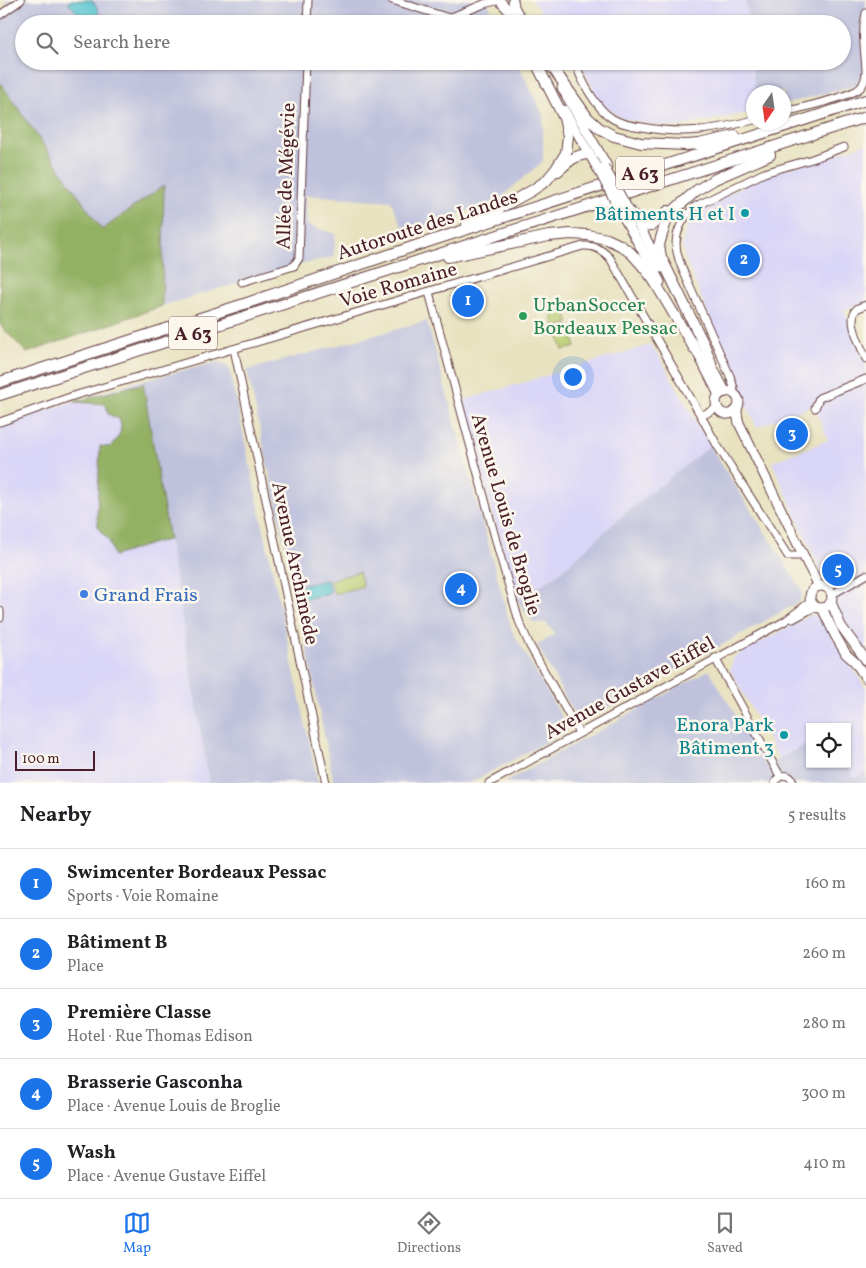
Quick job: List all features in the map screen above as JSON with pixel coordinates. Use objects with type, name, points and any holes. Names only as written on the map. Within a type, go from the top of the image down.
[{"type":"highway","points":[[540,70],[564,118],[568,136],[566,153],[546,181]]},
{"type":"highway","points":[[553,70],[581,110],[599,128],[614,136],[641,143],[660,145],[699,144],[752,132],[866,100]]},
{"type":"highway","name":"Autoroute des Landes","points":[[0,382],[866,100]]},
{"type":"highway","name":"Autoroute des Landes","points":[[0,395],[866,117]]},
{"type":"highway","points":[[639,224],[652,225],[676,204],[727,173],[783,149],[866,122]]},
{"type":"highway","points":[[415,246],[424,240],[496,210],[531,191],[576,156],[581,154],[590,156]]},
{"type":"highway","points":[[697,190],[672,212],[662,230],[659,245],[661,257],[705,347],[710,363]]},
{"type":"highway","points":[[386,271],[550,236],[571,234],[600,238],[620,245],[641,264],[653,279],[694,348]]},
{"type":"main road","points":[[513,0],[514,7],[519,15]]},
{"type":"main road","points":[[500,1],[512,15]]},
{"type":"main road","points":[[541,70],[590,156],[602,168]]},
{"type":"main road","points":[[552,70],[602,168],[628,213],[694,348],[726,393],[735,395],[739,402],[737,409],[739,423],[808,566],[816,588]]},
{"type":"main road","points":[[628,213],[639,224],[726,393]]},
{"type":"main road","points":[[726,393],[716,401],[717,408],[722,413],[729,414],[737,409]]},
{"type":"main road","points":[[729,414],[810,580],[816,588]]},
{"type":"main road","points":[[866,660],[841,626],[828,589],[822,586],[816,588],[810,595],[816,606],[846,654],[855,662],[866,678]]},
{"type":"main road","points":[[816,606],[828,606],[831,598]]},
{"type":"street","points":[[0,15],[21,0]]},
{"type":"street","points":[[307,15],[308,0]]},
{"type":"street","points":[[392,0],[436,15]]},
{"type":"street","points":[[447,15],[483,0]]},
{"type":"street","points":[[458,15],[484,4],[500,1]]},
{"type":"street","points":[[791,110],[846,94],[862,87],[865,78],[863,28],[866,13]]},
{"type":"street","name":"Allée de Mégévie","points":[[242,282],[294,266],[299,258],[306,70]]},
{"type":"street","points":[[578,70],[601,109],[614,120],[628,125],[660,130],[689,131],[719,128],[746,122]]},
{"type":"street","points":[[726,393],[734,388],[730,376],[682,268],[677,252],[677,235],[680,226],[690,211],[696,206],[764,173],[812,159],[844,147]]},
{"type":"street","name":"Voie Romaine","points":[[0,422],[73,396],[583,246],[597,247],[610,258],[718,445],[788,556],[799,556]]},
{"type":"street","name":"Avenue Louis de Broglie","points":[[429,292],[519,621],[530,646],[579,733]]},
{"type":"street","points":[[866,305],[857,309],[853,317],[854,328],[866,359]]},
{"type":"street","name":"Avenue Archimède","points":[[234,349],[326,783]]},
{"type":"street","points":[[816,408],[819,398],[866,379]]},
{"type":"street","points":[[701,416],[717,408]]},
{"type":"street","points":[[831,598],[866,575]]},
{"type":"street","name":"Avenue Gustave Eiffel","points":[[489,783],[715,658],[785,621],[796,618],[816,606]]},
{"type":"street","points":[[0,611],[0,618]]},
{"type":"street","points":[[715,658],[780,776]]},
{"type":"street","points":[[775,783],[783,775],[792,778],[794,783]]},
{"type":"shaded area","points":[[5,0],[486,0],[494,15],[15,15],[15,70],[521,70],[543,115],[543,161],[498,200],[405,233],[391,201],[305,195],[307,225],[335,234],[334,257],[294,266],[162,306],[164,186],[102,230],[0,82],[0,15],[11,7]]},
{"type":"shaded area","points":[[532,0],[746,0],[747,15],[543,15]]},
{"type":"shaded area","points":[[746,0],[866,0],[866,83],[791,102],[791,85],[754,85],[753,70],[851,70],[851,15],[747,15]]},
{"type":"shaded area","points":[[585,70],[753,70],[754,85],[746,85],[746,113],[676,127],[653,125],[621,118],[600,102]]},
{"type":"shaded area","points":[[866,143],[866,302],[844,310],[866,367],[866,661],[833,605],[836,594],[832,588],[859,570],[833,584],[825,581],[772,462],[828,440],[814,405],[757,427],[739,389],[685,258],[682,244],[688,225],[699,209],[762,176]]},
{"type":"shaded area","points":[[427,321],[512,631],[567,726],[565,732],[470,783],[334,783],[247,370]]},
{"type":"shaded area","points":[[651,345],[710,446],[625,513],[561,572],[517,600],[461,401]]},
{"type":"shaded area","points":[[219,362],[229,368],[318,783],[209,783],[143,380]]},
{"type":"shaded area","points":[[143,380],[209,783],[0,783],[0,426]]},
{"type":"shaded area","points":[[710,446],[803,592],[799,602],[588,719],[577,719],[537,645],[555,634],[546,623],[534,623],[517,600],[561,572],[625,513]]},
{"type":"shaded area","points":[[810,615],[819,616],[866,689],[866,772],[854,779],[848,768],[851,768],[851,723],[806,723],[806,744],[779,759],[730,670],[734,657]]},
{"type":"shaded area","points":[[709,670],[766,766],[806,744],[806,768],[848,768],[854,778],[866,772],[866,783],[504,783]]},
{"type":"green space","points":[[0,82],[102,230],[164,185],[162,306],[27,353],[0,325],[0,142],[2,134],[0,131]]},
{"type":"green space","points":[[562,302],[569,323],[555,327],[549,306]]},
{"type":"green space","points":[[569,325],[576,347],[563,350],[556,329]]},
{"type":"green space","points":[[143,383],[169,540],[114,556],[109,541],[98,527],[97,514],[100,446],[110,447],[118,438],[121,427],[119,419],[108,414],[106,404],[74,402]]},
{"type":"green space","points":[[359,572],[363,586],[334,594],[330,580]]},
{"type":"water","points":[[71,0],[91,0],[96,6],[99,15],[80,15],[69,2]]},
{"type":"water","points":[[327,580],[329,593],[301,600],[299,586]]},
{"type":"place","name":"Bâtiments H et I","points":[[745,213]]},
{"type":"place","name":"Bâtiment B","points":[[744,260]]},
{"type":"place","name":"Swimcenter Bordeaux Pessac","points":[[468,301]]},
{"type":"place","name":"UrbanSoccer Bordeaux Pessac","points":[[523,316]]},
{"type":"place","name":"Première Classe","points":[[792,434]]},
{"type":"place","name":"Wash","points":[[838,570]]},
{"type":"place","name":"Brasserie Gasconha","points":[[461,589]]},
{"type":"place","name":"Grand Frais","points":[[84,594]]},
{"type":"place","name":"Enora Park Bâtiment 3","points":[[784,735]]}]
